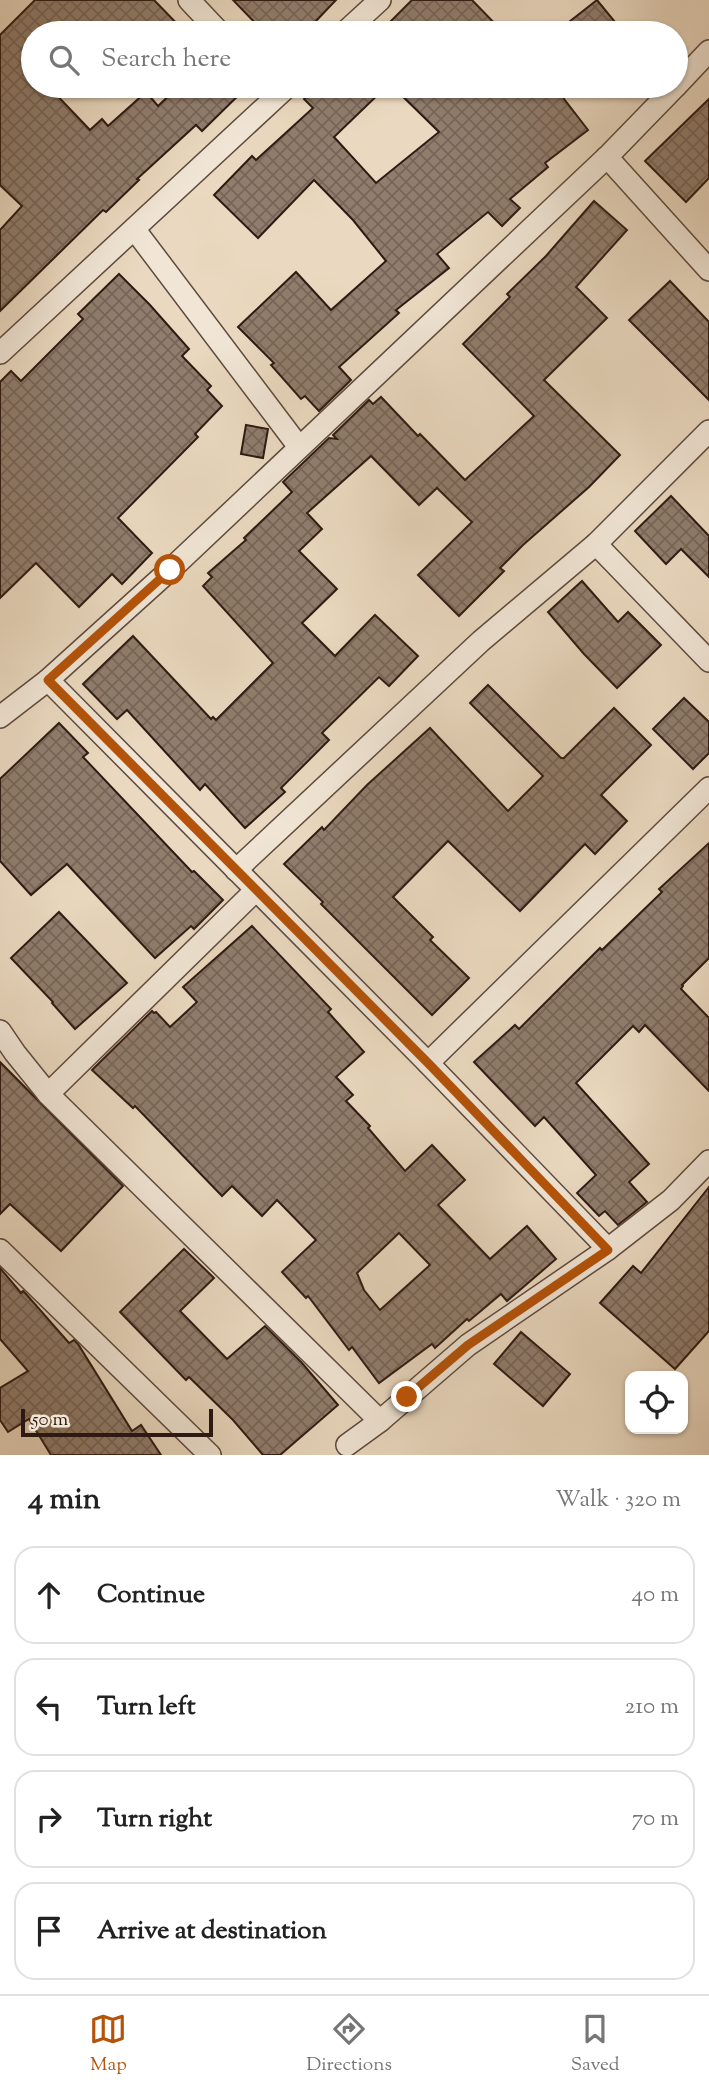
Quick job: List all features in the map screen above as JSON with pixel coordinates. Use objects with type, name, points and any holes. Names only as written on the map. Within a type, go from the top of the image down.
[{"type":"street","points":[[189,0],[209,21]]},
{"type":"street","points":[[357,21],[380,0]]},
{"type":"street","points":[[688,73],[709,51]]},
{"type":"street","points":[[0,352],[135,230],[270,98]]},
{"type":"street","points":[[0,717],[48,680],[170,570],[607,158],[664,98]]},
{"type":"street","points":[[607,158],[709,270]]},
{"type":"street","points":[[135,230],[299,447]]},
{"type":"street","points":[[236,870],[481,641],[596,544],[709,431]]},
{"type":"street","points":[[596,544],[709,661]]},
{"type":"street","points":[[48,680],[428,1063],[608,1250]]},
{"type":"street","points":[[428,1063],[709,788]]},
{"type":"street","points":[[48,1094],[256,891]]},
{"type":"street","points":[[0,1031],[48,1094],[380,1421]]},
{"type":"street","points":[[347,1445],[380,1421],[468,1345],[608,1250],[671,1200],[709,1161]]},
{"type":"street","points":[[0,1250],[210,1455]]},
{"type":"building","points":[[35,0],[154,0],[174,21],[21,21],[21,98],[59,98],[90,130],[102,119],[108,126],[139,98],[151,98],[158,106],[166,98],[236,98],[202,131],[196,125],[137,179],[139,180],[106,212],[103,210],[0,311],[0,230],[22,206],[0,185],[0,35]]},
{"type":"building","points":[[233,0],[336,0],[316,21],[253,21]]},
{"type":"building","points":[[412,0],[472,0],[492,21],[391,21]]},
{"type":"building","points":[[597,0],[614,21],[570,21]]},
{"type":"building","points":[[375,98],[334,137],[376,183],[439,132],[404,98],[563,98],[588,130],[545,163],[548,167],[510,199],[520,208],[502,226],[488,212],[437,254],[449,268],[396,310],[399,313],[339,367],[351,380],[319,411],[305,396],[301,399],[271,365],[274,363],[238,327],[296,272],[331,310],[386,261],[353,220],[314,180],[258,238],[214,195],[252,156],[256,160],[313,108],[304,99]]},
{"type":"building","points":[[709,99],[709,178],[686,202],[645,161]]},
{"type":"building","points":[[594,201],[627,230],[576,287],[607,318],[544,380],[620,455],[500,568],[504,571],[459,616],[418,575],[472,522],[437,488],[419,505],[371,456],[307,513],[322,529],[299,551],[337,589],[302,623],[335,656],[375,615],[418,656],[389,686],[379,677],[322,733],[329,740],[281,788],[285,792],[245,828],[205,784],[200,790],[127,710],[117,719],[83,684],[133,636],[211,719],[213,717],[216,720],[273,663],[203,586],[212,577],[208,573],[246,540],[244,538],[292,492],[283,482],[329,438],[337,439],[333,435],[369,400],[373,404],[381,397],[465,480],[534,416],[463,344],[510,297],[507,294],[546,256]]},
{"type":"building","points":[[119,274],[189,349],[182,356],[211,386],[207,390],[222,406],[195,434],[198,437],[118,518],[152,553],[122,584],[112,574],[79,607],[36,563],[0,598],[0,382],[11,371],[21,381],[83,319],[78,314]]},
{"type":"building","points":[[670,281],[709,322],[709,400],[629,320]]},
{"type":"building","points":[[246,425],[268,429],[263,458],[241,454]]},
{"type":"building","points":[[671,496],[709,536],[709,577],[681,549],[666,564],[635,531]]},
{"type":"building","points":[[582,581],[618,622],[628,612],[661,645],[617,688],[548,612]]},
{"type":"building","points":[[488,685],[561,758],[614,708],[651,745],[601,795],[627,821],[595,854],[585,844],[520,911],[448,841],[393,897],[433,937],[430,940],[469,978],[432,1015],[284,864],[322,827],[324,830],[367,785],[430,728],[508,811],[543,776],[470,703]]},
{"type":"building","points":[[684,698],[709,722],[709,753],[693,769],[653,729]]},
{"type":"building","points":[[59,723],[88,753],[83,757],[192,872],[223,900],[194,929],[191,926],[155,958],[67,864],[31,895],[0,861],[0,779]]},
{"type":"building","points":[[709,843],[709,958],[681,989],[709,1018],[709,1091],[645,1025],[639,1032],[633,1026],[576,1083],[649,1164],[629,1182],[647,1202],[618,1225],[605,1211],[599,1216],[577,1193],[596,1175],[544,1117],[535,1126],[474,1062],[515,1025],[519,1029],[600,948],[602,950],[662,892],[659,889]]},
{"type":"building","points":[[59,912],[127,983],[75,1029],[11,958]]},
{"type":"building","points":[[252,926],[331,1009],[328,1012],[364,1052],[336,1077],[353,1095],[346,1101],[370,1126],[368,1128],[405,1171],[432,1145],[465,1180],[438,1205],[490,1259],[527,1226],[556,1259],[507,1301],[501,1294],[469,1321],[467,1319],[435,1348],[432,1344],[379,1383],[352,1347],[349,1350],[308,1296],[306,1298],[282,1272],[316,1240],[277,1200],[262,1216],[232,1186],[222,1196],[135,1106],[133,1108],[92,1070],[152,1011],[170,1027],[197,1002],[183,987]],"holes":[[[399,1233],[430,1265],[380,1310],[364,1290],[357,1273]]]},
{"type":"building","points":[[0,1062],[123,1186],[61,1251],[10,1204],[0,1214]]},
{"type":"building","points":[[709,1187],[709,1331],[675,1369],[600,1303],[633,1266],[641,1273]]},
{"type":"building","points":[[184,1249],[214,1278],[180,1311],[227,1359],[265,1326],[338,1405],[280,1455],[263,1455],[233,1420],[189,1377],[186,1380],[120,1312]]},
{"type":"building","points":[[0,1268],[69,1343],[74,1340],[78,1344],[132,1431],[141,1425],[161,1455],[51,1455],[29,1419],[8,1432],[0,1420],[0,1388],[28,1371],[0,1339]]},
{"type":"building","points":[[521,1332],[570,1374],[543,1406],[494,1364]]},
{"type":"route","points":[[170,570],[48,680],[428,1063],[608,1250],[468,1345],[407,1397]]}]
